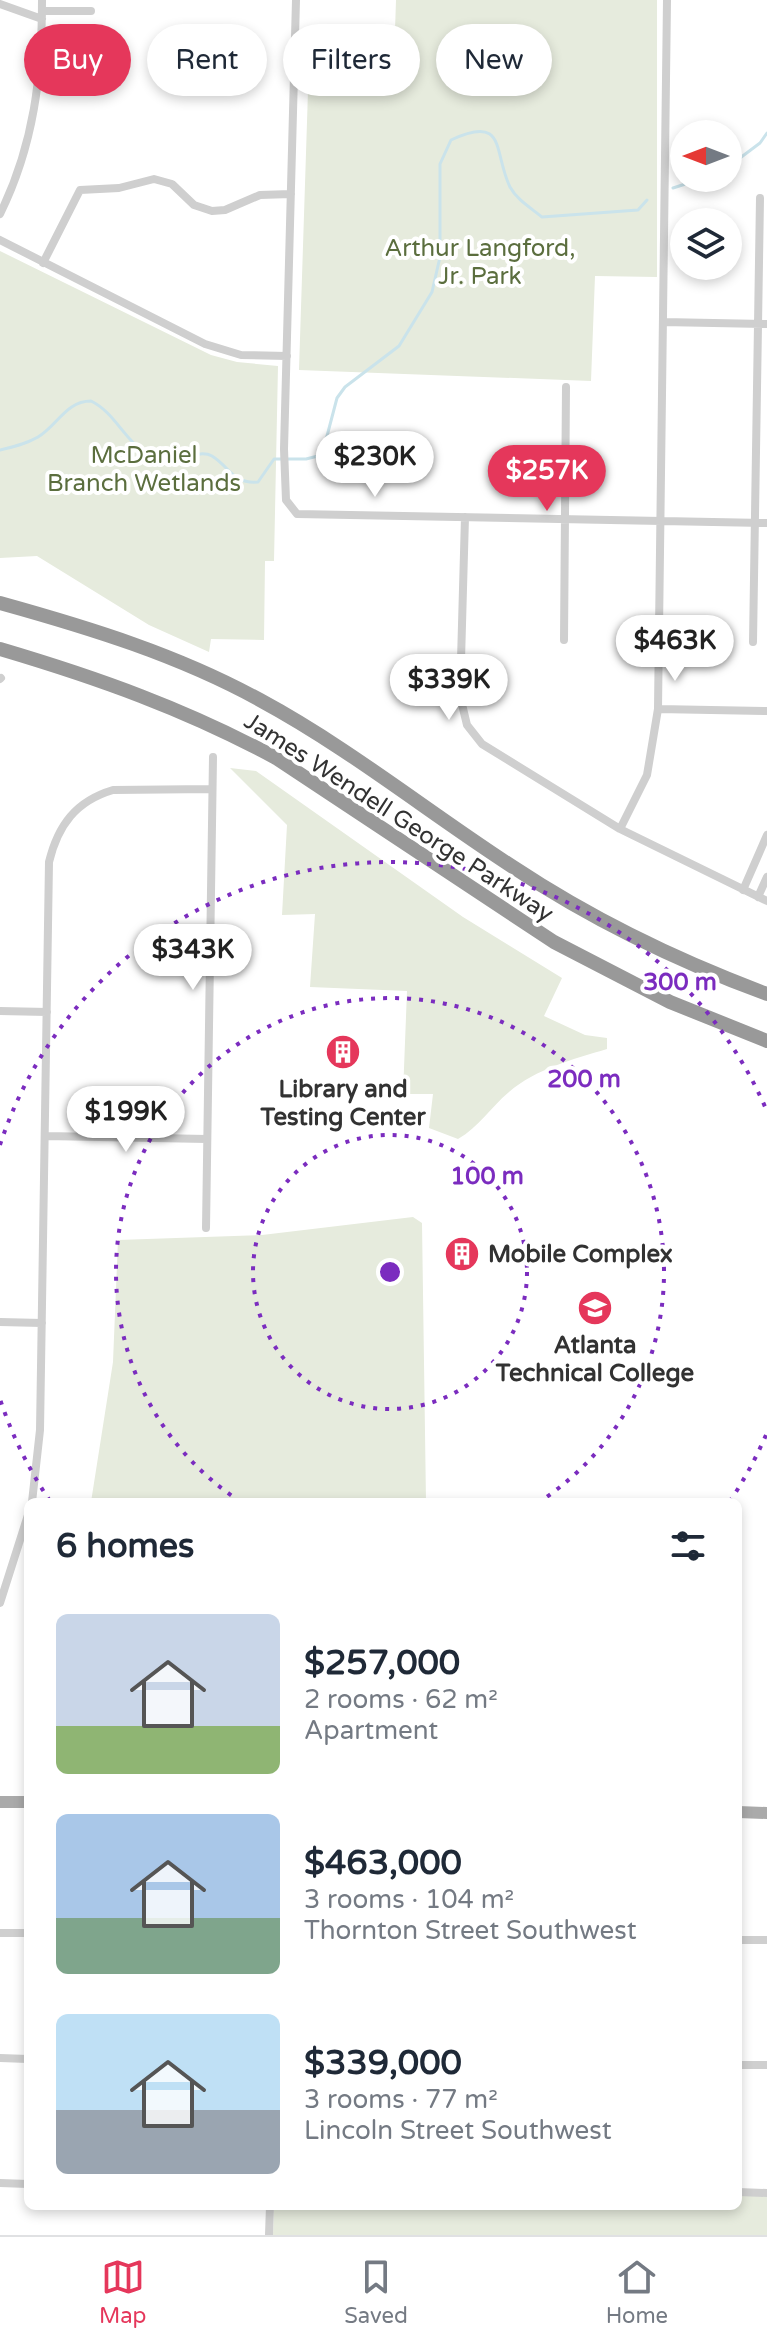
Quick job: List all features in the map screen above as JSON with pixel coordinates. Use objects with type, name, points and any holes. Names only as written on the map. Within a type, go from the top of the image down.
[{"type":"highway","name":"James Wendell George Parkway","points":[[0,603],[131,643],[232,685],[321,736],[566,901],[638,940],[767,994]]},
{"type":"highway","name":"James Wendell George Parkway","points":[[0,649],[164,702],[231,733],[276,758],[554,942],[660,997],[767,1041]]},
{"type":"main road","points":[[0,1802],[24,1802]]},
{"type":"main road","points":[[742,1812],[767,1813]]},
{"type":"street","points":[[0,214],[18,177],[34,119],[42,60],[42,0]]},
{"type":"street","points":[[296,0],[284,449],[286,500],[297,514],[767,523]]},
{"type":"street","points":[[620,829],[647,775],[658,709],[667,0]]},
{"type":"street","points":[[0,4],[42,15],[91,11]]},
{"type":"street","points":[[43,263],[80,190],[119,188],[154,179],[172,184],[194,205],[212,211],[225,210],[260,195],[291,194]]},
{"type":"street","points":[[753,642],[763,324],[760,198]]},
{"type":"street","points":[[0,240],[205,344],[241,355],[287,356]]},
{"type":"street","points":[[663,322],[763,324]]},
{"type":"street","points":[[564,640],[566,387]]},
{"type":"street","points":[[465,517],[460,696],[467,725],[482,744],[620,829],[762,899],[767,877]]},
{"type":"street","points":[[658,709],[767,711]]},
{"type":"street","points":[[206,1228],[213,757]]},
{"type":"street","points":[[32,1498],[40,1430],[49,862],[54,840],[64,821],[86,801],[113,790],[212,789]]},
{"type":"street","points":[[743,890],[767,835]]},
{"type":"street","points":[[0,1011],[47,1012]]},
{"type":"street","points":[[45,1136],[207,1139]]},
{"type":"street","points":[[0,1322],[42,1323]]},
{"type":"street","points":[[0,1603],[24,1528]]},
{"type":"street","points":[[0,1933],[24,1933]]},
{"type":"street","points":[[742,1940],[767,1940]]},
{"type":"street","points":[[0,2058],[24,2059]]},
{"type":"street","points":[[742,2065],[767,2065]]},
{"type":"street","points":[[0,2183],[24,2184]]},
{"type":"street","points":[[742,2192],[767,2193]]},
{"type":"street","points":[[269,2235],[270,2210]]},
{"type":"green space","name":"Arthur Langford, Jr. Park","points":[[396,0],[657,0],[657,277],[595,276],[591,381],[299,370],[308,96],[420,96],[420,24],[395,24]]},
{"type":"green space","name":"McDaniel Branch Wetlands","points":[[0,251],[211,355],[237,362],[278,366],[274,561],[265,561],[264,640],[211,639],[209,652],[149,625],[37,556],[0,558]]},
{"type":"green space","points":[[230,768],[256,771],[463,917],[562,978],[544,1016],[585,1035],[607,1038],[607,1049],[531,1077],[509,1092],[458,1139],[429,1128],[433,1094],[403,1094],[407,991],[310,987],[315,914],[282,915],[287,825]]},
{"type":"green space","points":[[413,1217],[422,1223],[426,1498],[92,1498],[113,1362],[118,1240],[262,1235]]},
{"type":"green space","points":[[742,2190],[767,2191],[767,2235],[273,2235],[274,2210],[742,2210]]},
{"type":"waterway","points":[[0,450],[38,437],[68,409],[91,401],[106,412],[145,453],[164,459],[206,454],[237,478],[249,482],[258,482],[274,459],[306,459],[322,455],[337,398],[345,387],[399,346],[432,292],[440,257],[440,164],[451,140],[469,133],[481,131],[490,134],[499,150],[513,192],[542,217],[638,210],[647,200]]},
{"type":"waterway","points":[[742,156],[760,143],[767,133]]},
{"type":"place","name":"Library and Testing Center","points":[[343,1052]]},
{"type":"place","name":"Mobile Complex","points":[[462,1254]]},
{"type":"place","name":"Atlanta Technical College","points":[[595,1308]]}]
